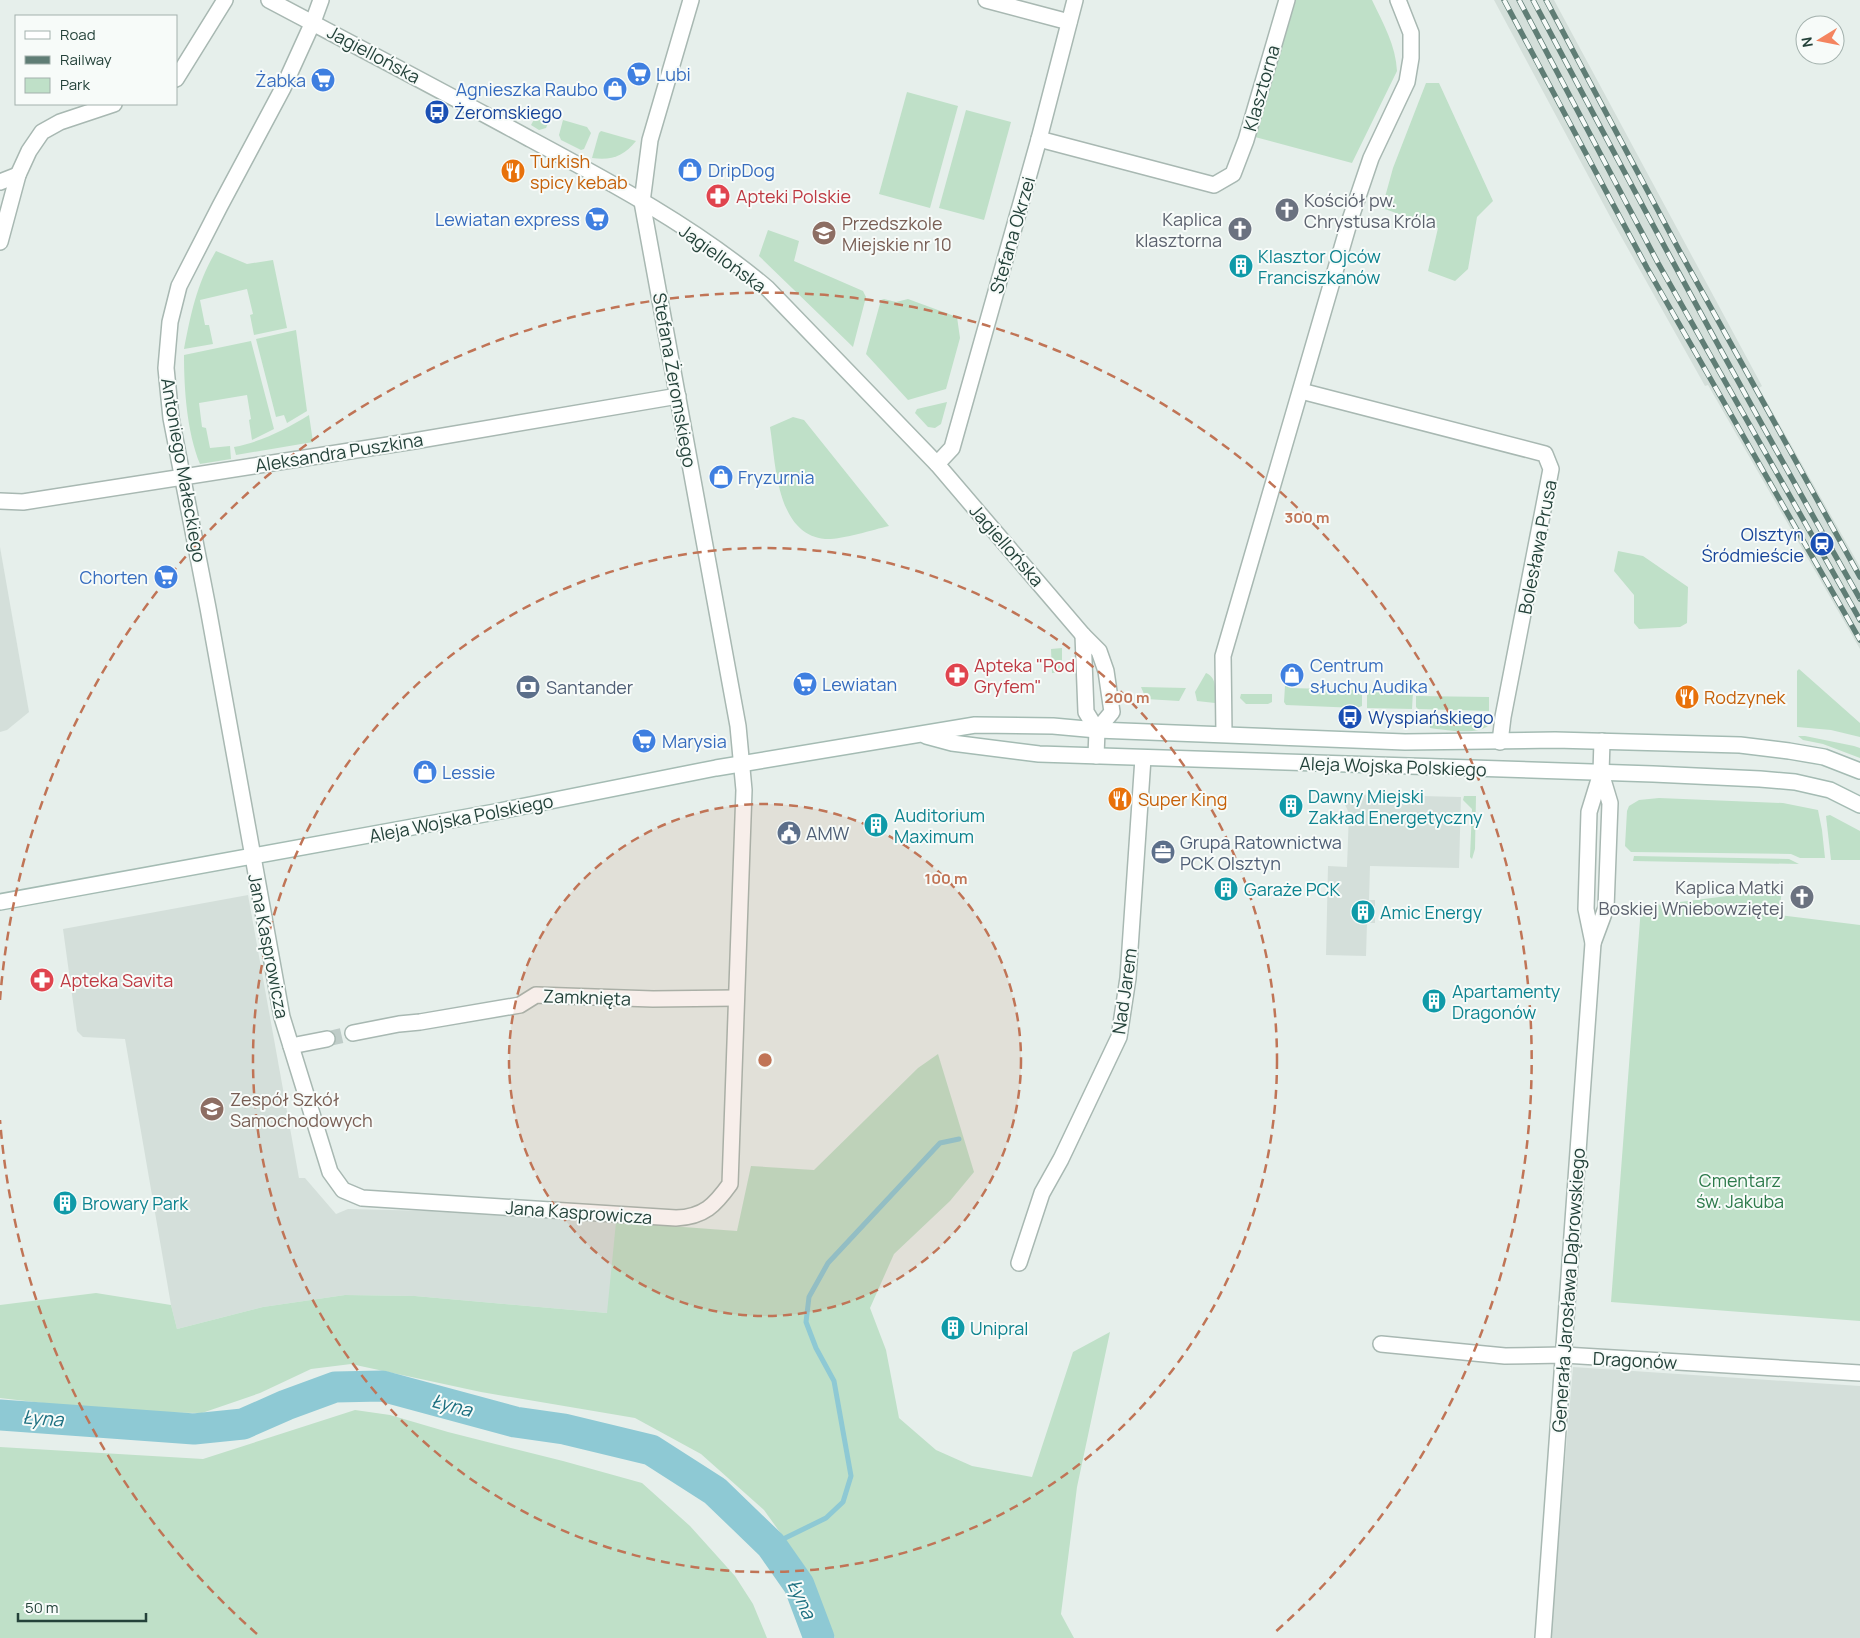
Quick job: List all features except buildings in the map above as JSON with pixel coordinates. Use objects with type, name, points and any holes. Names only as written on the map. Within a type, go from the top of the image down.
[{"type":"street","points":[[178,76],[225,0]]},
{"type":"street","name":"Jagiellońska","points":[[269,0],[574,162],[689,231],[740,266],[767,288],[937,464],[1082,635],[1099,651],[1106,671],[1112,712],[1097,730]]},
{"type":"street","name":"Antoniego Małeckiego","points":[[252,857],[171,418],[166,368],[170,322],[180,286],[283,88],[321,0]]},
{"type":"street","name":"Stefana Żeromskiego","points":[[691,0],[650,140],[642,202],[737,716],[740,763]]},
{"type":"street","points":[[986,0],[1069,22]]},
{"type":"street","name":"Stefana Okrzei","points":[[937,464],[952,448],[1040,139],[1075,0]]},
{"type":"street","name":"Klasztorna","points":[[1040,139],[1214,185],[1232,174],[1246,140],[1287,0]]},
{"type":"street","points":[[1224,734],[1223,656],[1350,220],[1371,158],[1407,82],[1411,58],[1411,33],[1398,0]]},
{"type":"street","points":[[0,242],[18,175],[29,151],[42,132],[60,122],[111,105]]},
{"type":"street","points":[[0,182],[18,175]]},
{"type":"street","name":"Bolesława Prusa","points":[[1300,391],[1545,454],[1552,469],[1503,717],[1500,742]]},
{"type":"street","name":"Aleksandra Puszkina","points":[[0,502],[23,502],[414,441],[678,396]]},
{"type":"street","points":[[1082,635],[1086,712],[1097,730],[1096,756]]},
{"type":"street","name":"Aleja Wojska Polskiego","points":[[0,902],[495,812],[740,763],[975,725],[1053,726],[1097,730],[1396,742],[1555,740],[1740,745],[1824,757],[1860,771]]},
{"type":"street","name":"Aleja Wojska Polskiego","points":[[922,735],[952,743],[1039,754],[1601,772],[1795,782],[1830,790],[1860,805]]},
{"type":"street","name":"Generała Jarosława Dąbrowskiego","points":[[1543,1638],[1593,943],[1586,909],[1589,812],[1601,772],[1602,741]]},
{"type":"street","name":"Nad Jarem","points":[[1019,1262],[1042,1194],[1061,1159],[1119,1037],[1128,978],[1143,758]]},
{"type":"street","name":"Jana Kasprowicza","points":[[252,857],[282,1018],[330,1172],[343,1190],[362,1198],[676,1218],[690,1217],[703,1212],[711,1206],[730,1184],[744,790],[740,763]]},
{"type":"street","name":"Generała Jarosława Dąbrowskiego","points":[[1593,943],[1606,908],[1610,803],[1601,772]]},
{"type":"street","name":"Zamknięta","points":[[353,1033],[520,1005],[536,995],[653,999],[736,998]]},
{"type":"street","points":[[291,1046],[327,1038]]},
{"type":"street","name":"Dragonów","points":[[1381,1344],[1505,1356],[1564,1356],[1860,1373]]},
{"type":"shaded area","points":[[1494,0],[1554,0],[1762,386],[1759,388],[1860,567],[1860,649],[1708,385],[1705,386],[1613,222]]},
{"type":"shaded area","points":[[0,547],[29,712],[7,730],[0,732]]},
{"type":"shaded area","points":[[1340,794],[1461,797],[1459,868],[1370,866],[1369,900],[1375,900],[1375,923],[1367,923],[1366,956],[1326,955],[1328,866],[1347,867],[1349,813]]},
{"type":"shaded area","name":"Zespół Szkół Samochodowych","points":[[248,895],[299,1178],[305,1178],[336,1214],[348,1209],[473,1212],[681,1227],[607,1313],[415,1296],[345,1295],[263,1307],[177,1329],[171,1305],[125,1039],[83,1037],[77,1031],[63,929]]},
{"type":"shaded area","points":[[1573,1367],[1860,1386],[1860,1638],[1550,1638]]},
{"type":"green space","points":[[1296,0],[1372,0],[1392,44],[1397,71],[1352,163],[1255,137]]},
{"type":"green space","points":[[1426,83],[1439,83],[1493,201],[1477,217],[1468,269],[1455,281],[1428,271],[1438,228],[1382,208],[1393,168]]},
{"type":"green space","points":[[907,92],[958,106],[930,208],[879,194]]},
{"type":"green space","points":[[966,110],[1011,122],[984,220],[939,208]]},
{"type":"green space","points":[[538,112],[551,116],[546,128],[539,130],[531,125]]},
{"type":"green space","points":[[563,120],[587,127],[591,133],[584,149],[581,150],[561,140],[559,135]]},
{"type":"green space","points":[[601,131],[636,141],[622,154],[617,156],[605,159],[592,158]]},
{"type":"green space","points":[[768,230],[799,241],[794,261],[863,291],[866,297],[853,347],[759,256]]},
{"type":"green space","points":[[216,251],[247,264],[273,260],[287,328],[254,335],[250,315],[253,314],[247,289],[200,300],[205,325],[209,325],[213,344],[184,349],[199,287]]},
{"type":"green space","points":[[908,299],[957,317],[960,338],[946,389],[908,400],[866,354],[881,300],[896,302]]},
{"type":"green space","points":[[296,330],[307,411],[287,423],[284,415],[276,417],[256,339]]},
{"type":"green space","points":[[251,341],[274,429],[252,440],[247,395],[199,403],[202,427],[206,428],[210,448],[230,446],[231,459],[200,464],[192,438],[187,411],[184,355]]},
{"type":"green space","points":[[947,402],[941,424],[935,428],[928,427],[915,413],[917,409]]},
{"type":"green space","points":[[309,415],[313,442],[236,455],[234,447],[254,442],[273,434]]},
{"type":"green space","points":[[793,417],[804,420],[889,526],[848,536],[825,539],[809,534],[797,525],[781,495],[770,427]]},
{"type":"green space","points":[[1618,551],[1643,556],[1688,587],[1687,623],[1680,627],[1639,629],[1634,623],[1634,595],[1614,571]]},
{"type":"green space","points":[[1062,648],[1062,672],[1052,673],[1051,649]]},
{"type":"green space","points":[[1799,669],[1860,723],[1860,737],[1831,730],[1797,727],[1797,671]]},
{"type":"green space","points":[[1206,673],[1210,675],[1214,682],[1215,703],[1197,701],[1195,692]]},
{"type":"green space","points":[[1285,686],[1290,686],[1290,688],[1362,690],[1362,706],[1357,708],[1286,705],[1284,702]]},
{"type":"green space","points":[[1141,687],[1186,688],[1179,701],[1146,699]]},
{"type":"green space","points":[[1367,690],[1413,691],[1412,709],[1367,708]]},
{"type":"green space","points":[[1241,694],[1272,694],[1272,702],[1268,704],[1246,704],[1240,698]]},
{"type":"green space","points":[[1416,696],[1489,697],[1489,711],[1418,709],[1416,707]]},
{"type":"green space","points":[[1429,722],[1490,724],[1479,730],[1462,731],[1430,728]]},
{"type":"green space","points":[[1798,736],[1860,748],[1860,758],[1823,744],[1803,740]]},
{"type":"green space","points":[[1464,796],[1476,796],[1475,849],[1472,859],[1470,857],[1472,809],[1463,800]]},
{"type":"green space","points":[[1659,798],[1783,803],[1818,810],[1825,858],[1800,858],[1791,854],[1631,852],[1625,846],[1629,806],[1639,800]]},
{"type":"green space","points":[[1830,815],[1860,831],[1860,860],[1831,860],[1826,816]]},
{"type":"green space","points":[[1634,856],[1789,859],[1799,864],[1633,861]]},
{"type":"green space","name":"Cmentarz św. Jakuba","points":[[1782,889],[1779,915],[1860,925],[1860,1321],[1611,1302],[1641,907]]},
{"type":"green space","points":[[938,1054],[974,1172],[950,1201],[894,1254],[870,1308],[886,1350],[899,1418],[936,1450],[972,1466],[1032,1477],[1073,1352],[1110,1332],[1077,1487],[1061,1614],[1074,1638],[835,1638],[807,1570],[764,1510],[701,1454],[635,1418],[481,1392],[351,1364],[311,1369],[260,1393],[202,1413],[120,1412],[0,1398],[0,1305],[96,1293],[171,1305],[177,1329],[263,1307],[345,1295],[415,1296],[607,1313],[616,1222],[737,1231],[751,1166],[814,1170],[918,1068]]},
{"type":"green space","points":[[355,1410],[390,1415],[642,1483],[690,1526],[735,1576],[753,1604],[767,1638],[0,1638],[0,1447],[203,1459]]},
{"type":"waterway","points":[[771,1545],[826,1518],[843,1502],[851,1476],[834,1381],[816,1348],[806,1322],[809,1297],[828,1263],[940,1143],[959,1139]]},
{"type":"waterway","name":"Łyna","points":[[0,1415],[194,1429],[243,1424],[286,1405],[335,1387],[382,1386],[515,1422],[564,1429],[651,1450],[715,1491],[771,1545],[799,1585],[819,1638]]},
{"type":"tunnel","points":[[327,1039],[353,1033]]},
{"type":"railway","points":[[1504,0],[1647,268],[1860,640]]},
{"type":"railway","points":[[1519,0],[1658,263],[1860,620]]},
{"type":"railway","points":[[1533,0],[1694,301],[1860,599]]},
{"type":"railway","points":[[1546,0],[1679,250],[1860,577]]},
{"type":"place","name":"Lubi","points":[[639,74]]},
{"type":"place","name":"Żabka","points":[[323,80]]},
{"type":"place","name":"Agnieszka Raubo","points":[[615,89]]},
{"type":"place","name":"Żeromskiego","points":[[437,112]]},
{"type":"place","name":"DripDog","points":[[690,170]]},
{"type":"place","name":"Turkish spicy kebab","points":[[513,171]]},
{"type":"place","name":"Apteki Polskie","points":[[718,196]]},
{"type":"place","name":"Kościół pw. Chrystusa Króla","points":[[1287,210]]},
{"type":"place","name":"Lewiatan express","points":[[597,219]]},
{"type":"place","name":"Kaplica klasztorna","points":[[1240,229]]},
{"type":"place","name":"Przedszkole Miejskie nr 10","points":[[824,233]]},
{"type":"place","name":"Klasztor Ojców Franciszkanów","points":[[1241,266]]},
{"type":"place","name":"Fryzurnia","points":[[721,477]]},
{"type":"place","name":"Olsztyn Śródmieście","points":[[1822,544]]},
{"type":"place","name":"Chorten","points":[[166,577]]},
{"type":"place","name":"Apteka \"Pod Gryfem\"","points":[[957,675]]},
{"type":"place","name":"Centrum słuchu Audika","points":[[1292,675]]},
{"type":"place","name":"Lewiatan","points":[[805,684]]},
{"type":"place","name":"Santander","points":[[528,687]]},
{"type":"place","name":"Rodzynek","points":[[1687,697]]},
{"type":"place","name":"Wyspiańskiego","points":[[1350,717]]},
{"type":"place","name":"Marysia","points":[[644,741]]},
{"type":"place","name":"Lessie","points":[[425,772]]},
{"type":"place","name":"Super King","points":[[1120,799]]},
{"type":"place","name":"Dawny Miejski Zakład Energetyczny","points":[[1291,806]]},
{"type":"place","name":"Auditorium Maximum","points":[[876,825]]},
{"type":"place","name":"AMW","points":[[789,833]]},
{"type":"place","name":"Grupa Ratownictwa PCK Olsztyn","points":[[1163,852]]},
{"type":"place","name":"Garaże PCK","points":[[1226,889]]},
{"type":"place","name":"Kaplica Matki Boskiej Wniebowziętej","points":[[1802,897]]},
{"type":"place","name":"Amic Energy","points":[[1363,912]]},
{"type":"place","name":"Apteka Savita","points":[[42,980]]},
{"type":"place","name":"Apartamenty Dragonów","points":[[1434,1001]]},
{"type":"place","name":"Zespół Szkół Samochodowych","points":[[212,1109]]},
{"type":"place","name":"Browary Park","points":[[65,1203]]},
{"type":"place","name":"Unipral","points":[[953,1328]]}]
